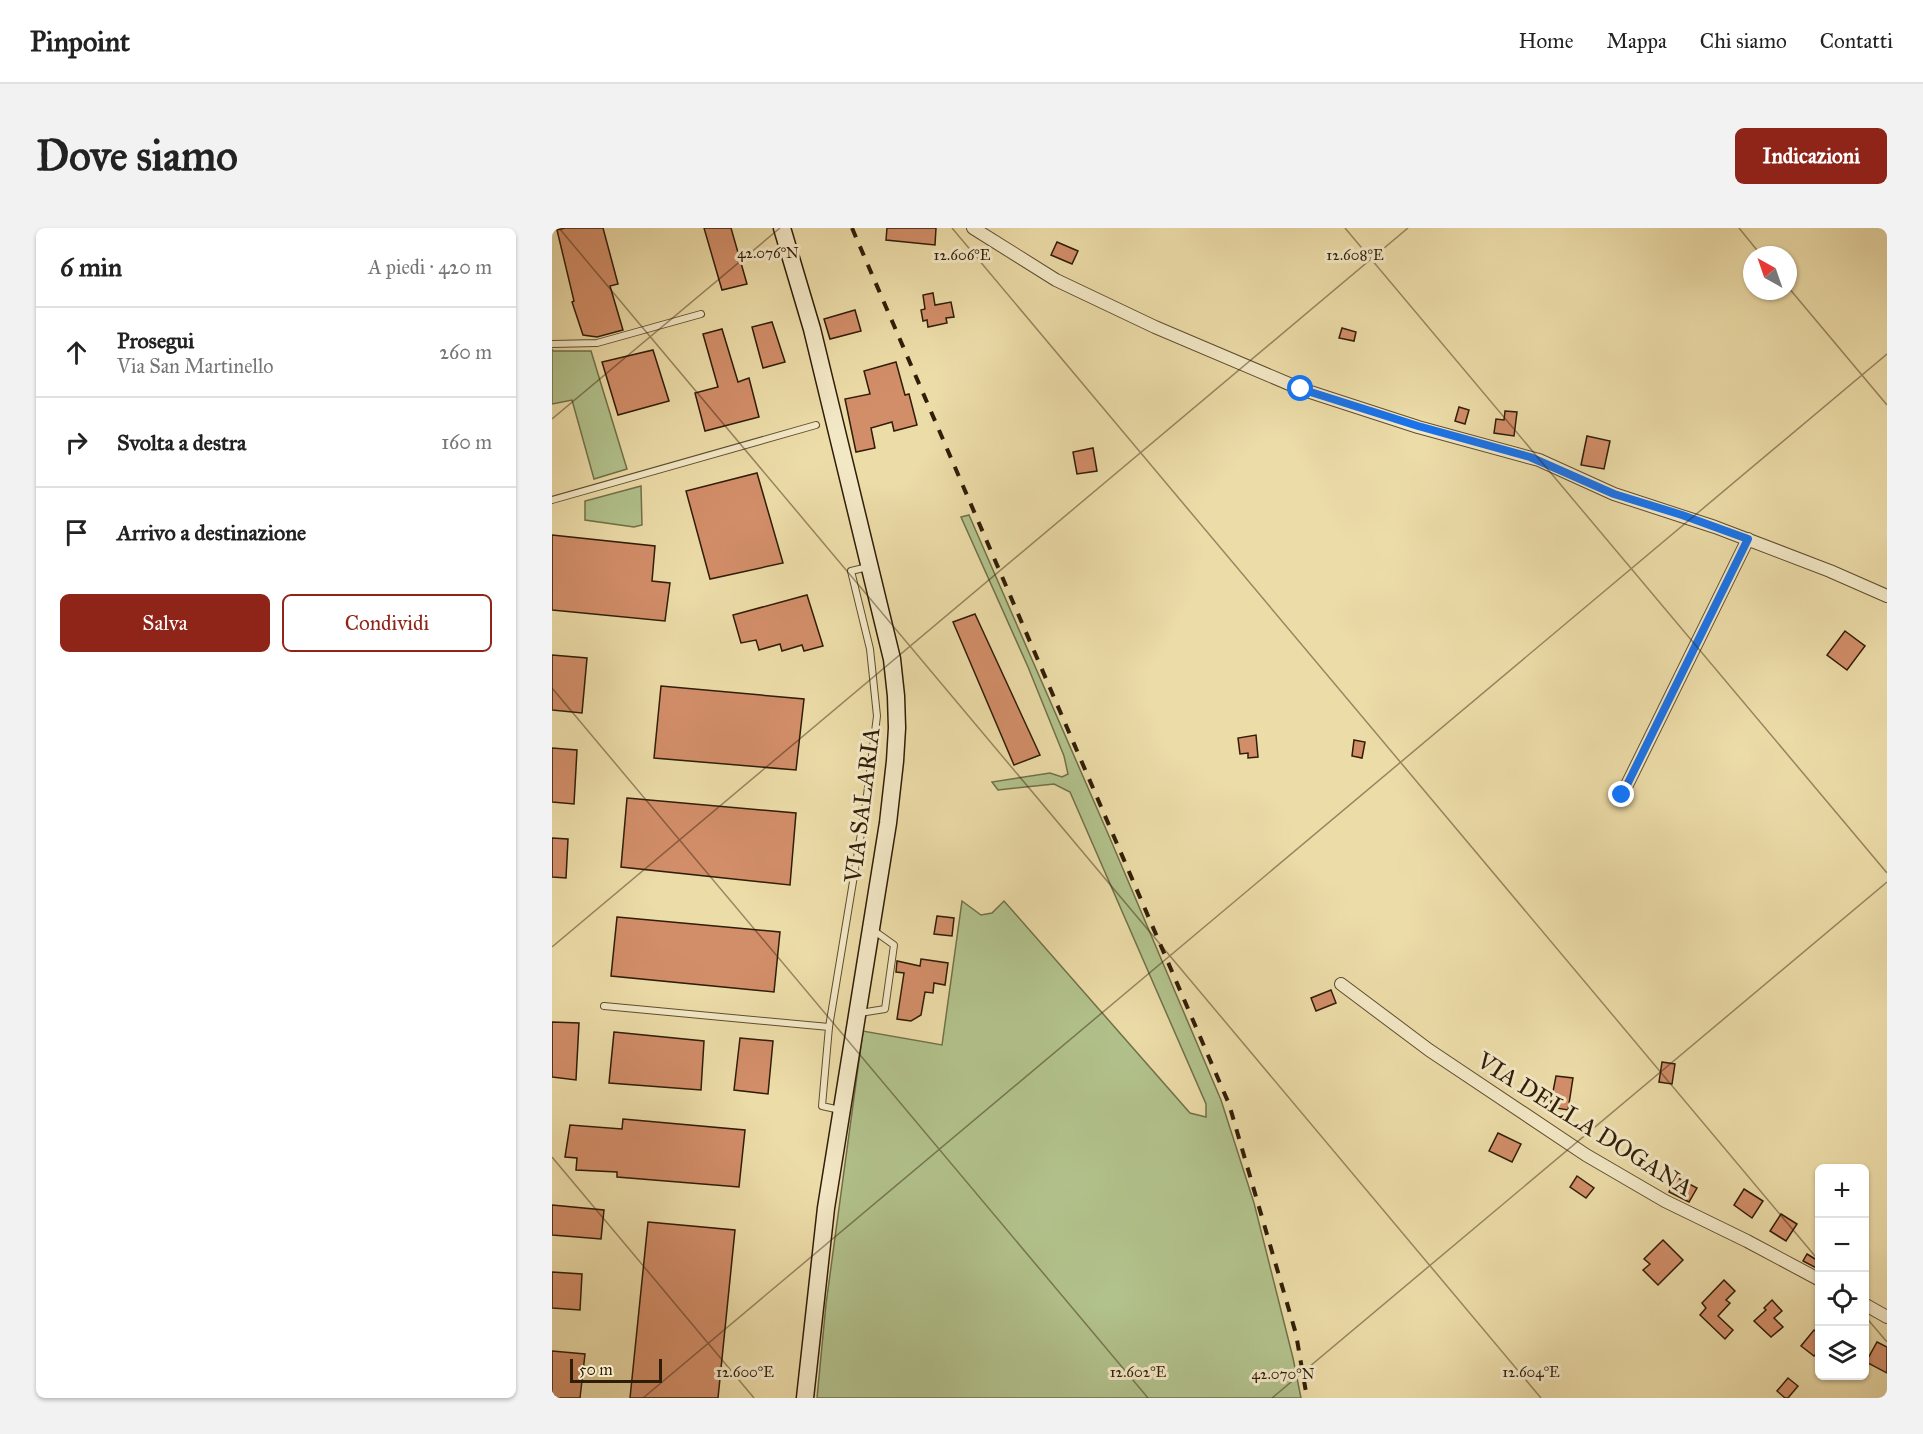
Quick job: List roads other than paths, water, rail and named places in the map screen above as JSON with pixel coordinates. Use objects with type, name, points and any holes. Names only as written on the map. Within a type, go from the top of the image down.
[{"type":"main road","name":"VIA SALARIA","points":[[782,228],[812,329],[871,567],[892,659],[897,713],[895,761],[889,812],[826,1208],[805,1398]]},
{"type":"street","points":[[973,228],[1056,280],[1155,327],[1301,389],[1418,426],[1530,457],[1614,494],[1748,539],[1887,596]]},
{"type":"street","points":[[1622,795],[1748,539]]},
{"type":"street","name":"VIA DELLA DOGANA","points":[[1341,984],[1429,1050],[1586,1155],[1665,1201],[1815,1277]]},
{"type":"street","points":[[1869,1307],[1887,1317]]},
{"type":"lane","points":[[552,344],[597,343],[701,314]]},
{"type":"lane","points":[[552,500],[816,426]]},
{"type":"lane","points":[[841,1110],[822,1106],[829,1027],[866,803],[877,716],[870,649],[851,571],[871,567]]},
{"type":"lane","points":[[856,1014],[885,1009],[894,945],[870,928]]},
{"type":"lane","points":[[604,1006],[829,1027]]},
{"type":"railway","points":[[852,228],[1229,1104],[1296,1334],[1307,1398]]}]
